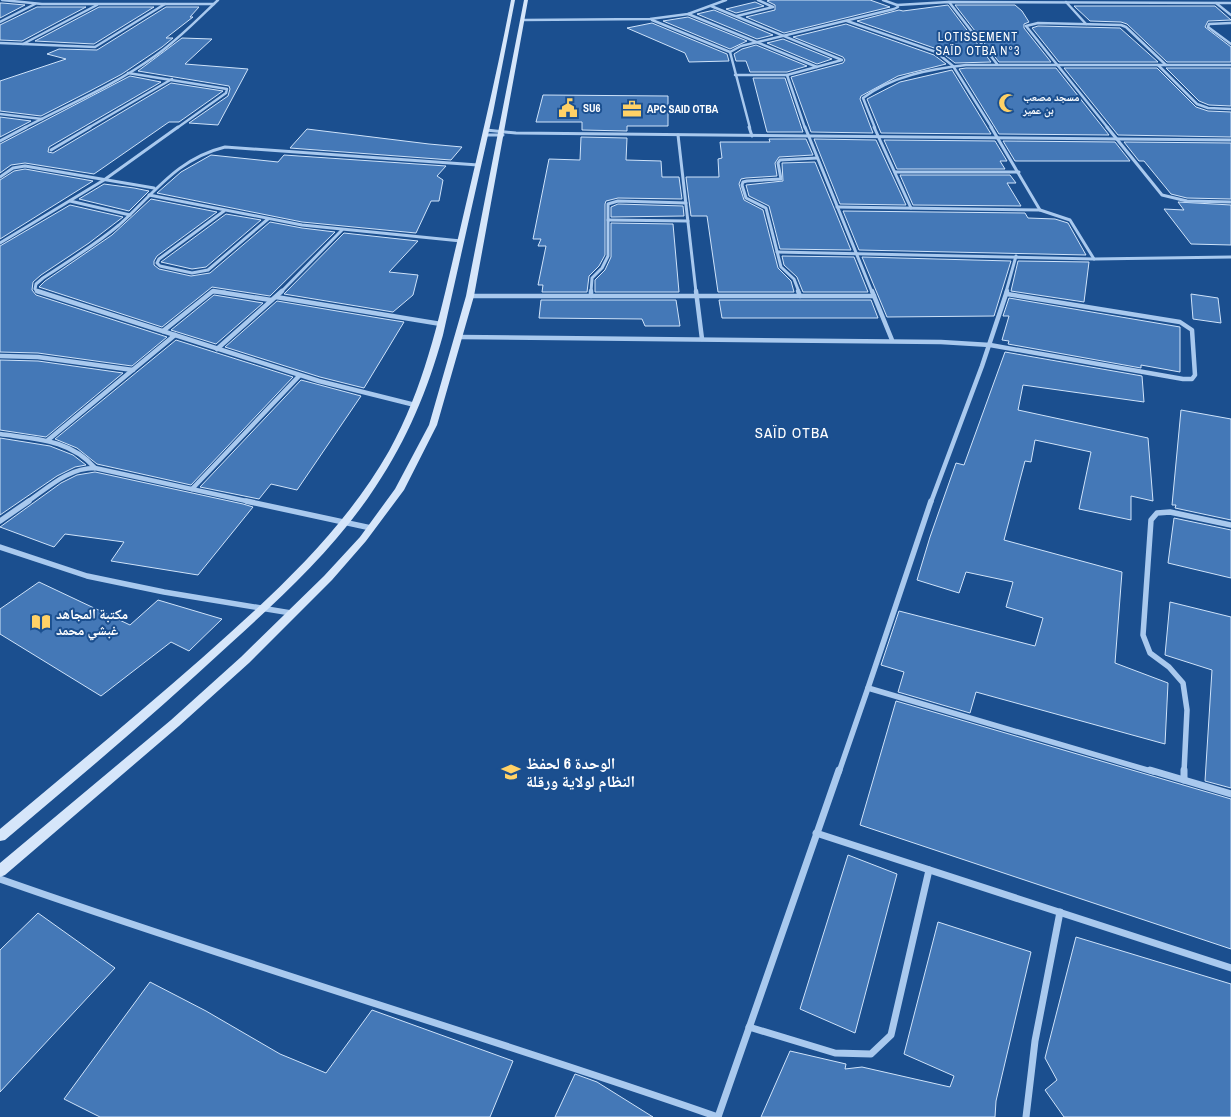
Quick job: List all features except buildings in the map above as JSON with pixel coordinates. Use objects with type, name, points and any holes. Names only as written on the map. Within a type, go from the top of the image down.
[{"type":"main road","points":[[0,836],[216,652],[301,572],[358,506],[385,466],[415,405],[442,324],[513,0]]},
{"type":"main road","points":[[0,871],[175,723],[293,614],[328,578],[371,528],[399,490],[433,425],[446,387],[470,296],[526,0]]},
{"type":"street","points":[[2,0],[42,4],[214,4]]},
{"type":"street","points":[[42,4],[48,0]]},
{"type":"street","points":[[0,141],[128,73],[174,42],[218,0]]},
{"type":"street","points":[[523,20],[650,19],[688,14],[726,0]]},
{"type":"street","points":[[737,16],[773,6],[758,0]]},
{"type":"street","points":[[883,0],[898,5],[949,2],[1231,3]]},
{"type":"street","points":[[949,2],[997,64]]},
{"type":"street","points":[[1066,2],[1086,24]]},
{"type":"street","points":[[0,22],[35,3]]},
{"type":"street","points":[[22,44],[100,3]]},
{"type":"street","points":[[1216,3],[1231,15]]},
{"type":"street","points":[[0,43],[95,47],[165,4]]},
{"type":"street","points":[[730,52],[741,46],[894,10],[898,5]]},
{"type":"street","points":[[711,6],[842,60],[817,68],[787,74],[735,75]]},
{"type":"street","points":[[688,14],[817,68]]},
{"type":"street","points":[[650,19],[730,52]]},
{"type":"street","points":[[846,21],[936,52],[953,66],[1019,172],[1040,210]]},
{"type":"street","points":[[1166,65],[1126,27],[1114,24],[1038,23],[1026,26],[1162,195],[1174,200],[1192,202],[1231,202]]},
{"type":"street","points":[[1231,24],[1209,24],[1208,27],[1231,44]]},
{"type":"street","points":[[730,52],[752,136]]},
{"type":"street","points":[[911,208],[865,106],[864,98],[872,90],[927,71],[953,66],[997,64],[1231,65]]},
{"type":"street","points":[[1158,65],[1197,104],[1208,108],[1231,109]]},
{"type":"street","points":[[0,243],[104,180],[226,92],[227,89],[128,73]]},
{"type":"street","points":[[787,74],[808,136],[892,340]]},
{"type":"street","points":[[51,150],[172,79]]},
{"type":"street","points":[[0,114],[42,119]]},
{"type":"street","points":[[485,133],[1231,140]]},
{"type":"street","points":[[678,135],[702,339]]},
{"type":"street","points":[[415,405],[299,376],[96,308],[38,292],[35,289],[36,284],[108,235],[130,215],[154,188],[203,152],[212,149],[225,148],[478,165]]},
{"type":"street","points":[[800,296],[794,279],[782,267],[766,208],[746,198],[742,185],[743,182],[747,181],[781,179],[780,160],[818,158]]},
{"type":"street","points":[[0,177],[13,168],[25,166],[154,188]]},
{"type":"street","points":[[895,172],[1019,172]]},
{"type":"street","points":[[149,195],[268,219],[342,230],[460,241]]},
{"type":"street","points":[[70,201],[130,215]]},
{"type":"street","points":[[591,296],[592,278],[602,268],[608,256],[608,204],[612,202],[686,203]]},
{"type":"street","points":[[837,208],[1040,210],[1070,220],[1094,259]]},
{"type":"street","points":[[224,211],[159,259],[157,263],[160,266],[192,273],[208,270],[268,219]]},
{"type":"street","points":[[608,220],[688,221]]},
{"type":"street","points":[[216,349],[276,297],[342,230]]},
{"type":"street","points":[[777,252],[855,252],[1094,259],[1231,257]]},
{"type":"street","points":[[0,879],[119,922],[609,1078],[718,1117],[941,474],[990,345],[1007,294],[1016,256]]},
{"type":"street","points":[[163,331],[213,291],[272,300]]},
{"type":"street","points":[[459,336],[892,340],[990,345],[1183,379],[1192,379],[1195,375],[1192,330],[1180,322],[1007,294]]},
{"type":"street","points":[[470,296],[874,296]]},
{"type":"street","points":[[276,297],[442,324]]},
{"type":"street","points":[[48,440],[175,335]]},
{"type":"street","points":[[0,356],[38,357],[133,370]]},
{"type":"street","points":[[192,489],[299,376]]},
{"type":"street","points":[[0,434],[48,440],[76,449],[87,457],[95,468]]},
{"type":"street","points":[[0,521],[70,472],[82,468],[95,468],[371,528]]},
{"type":"street","points":[[1184,780],[1187,710],[1183,683],[1169,667],[1150,653],[1142,635],[1151,520],[1156,513],[1170,512],[1231,525]]},
{"type":"street","points":[[0,547],[86,576],[159,591],[293,614]]},
{"type":"street","points":[[868,688],[1231,794]]},
{"type":"street","points":[[816,833],[1231,968]]},
{"type":"street","points":[[749,1027],[835,1053],[871,1054],[891,1036],[929,870]]},
{"type":"street","points":[[1026,1117],[1035,1041],[1060,912]]},
{"type":"place","name":"مسجد مصعب بن عمير","points":[[1008,103]]},
{"type":"place","name":"SU6","points":[[568,108]]},
{"type":"place","name":"APC SAID OTBA","points":[[632,109]]},
{"type":"place","name":"مكتبة المجاهد غبشي محمد","points":[[41,622]]},
{"type":"place","name":"الوحدة 6 لحفظ النظام لولاية ورقلة","points":[[511,772]]},
{"type":"district","name":"LOTISSEMENT SAÏD OTBA N°3","points":[[978,44]]},
{"type":"district","name":"SAÏD OTBA","points":[[792,433]]}]
